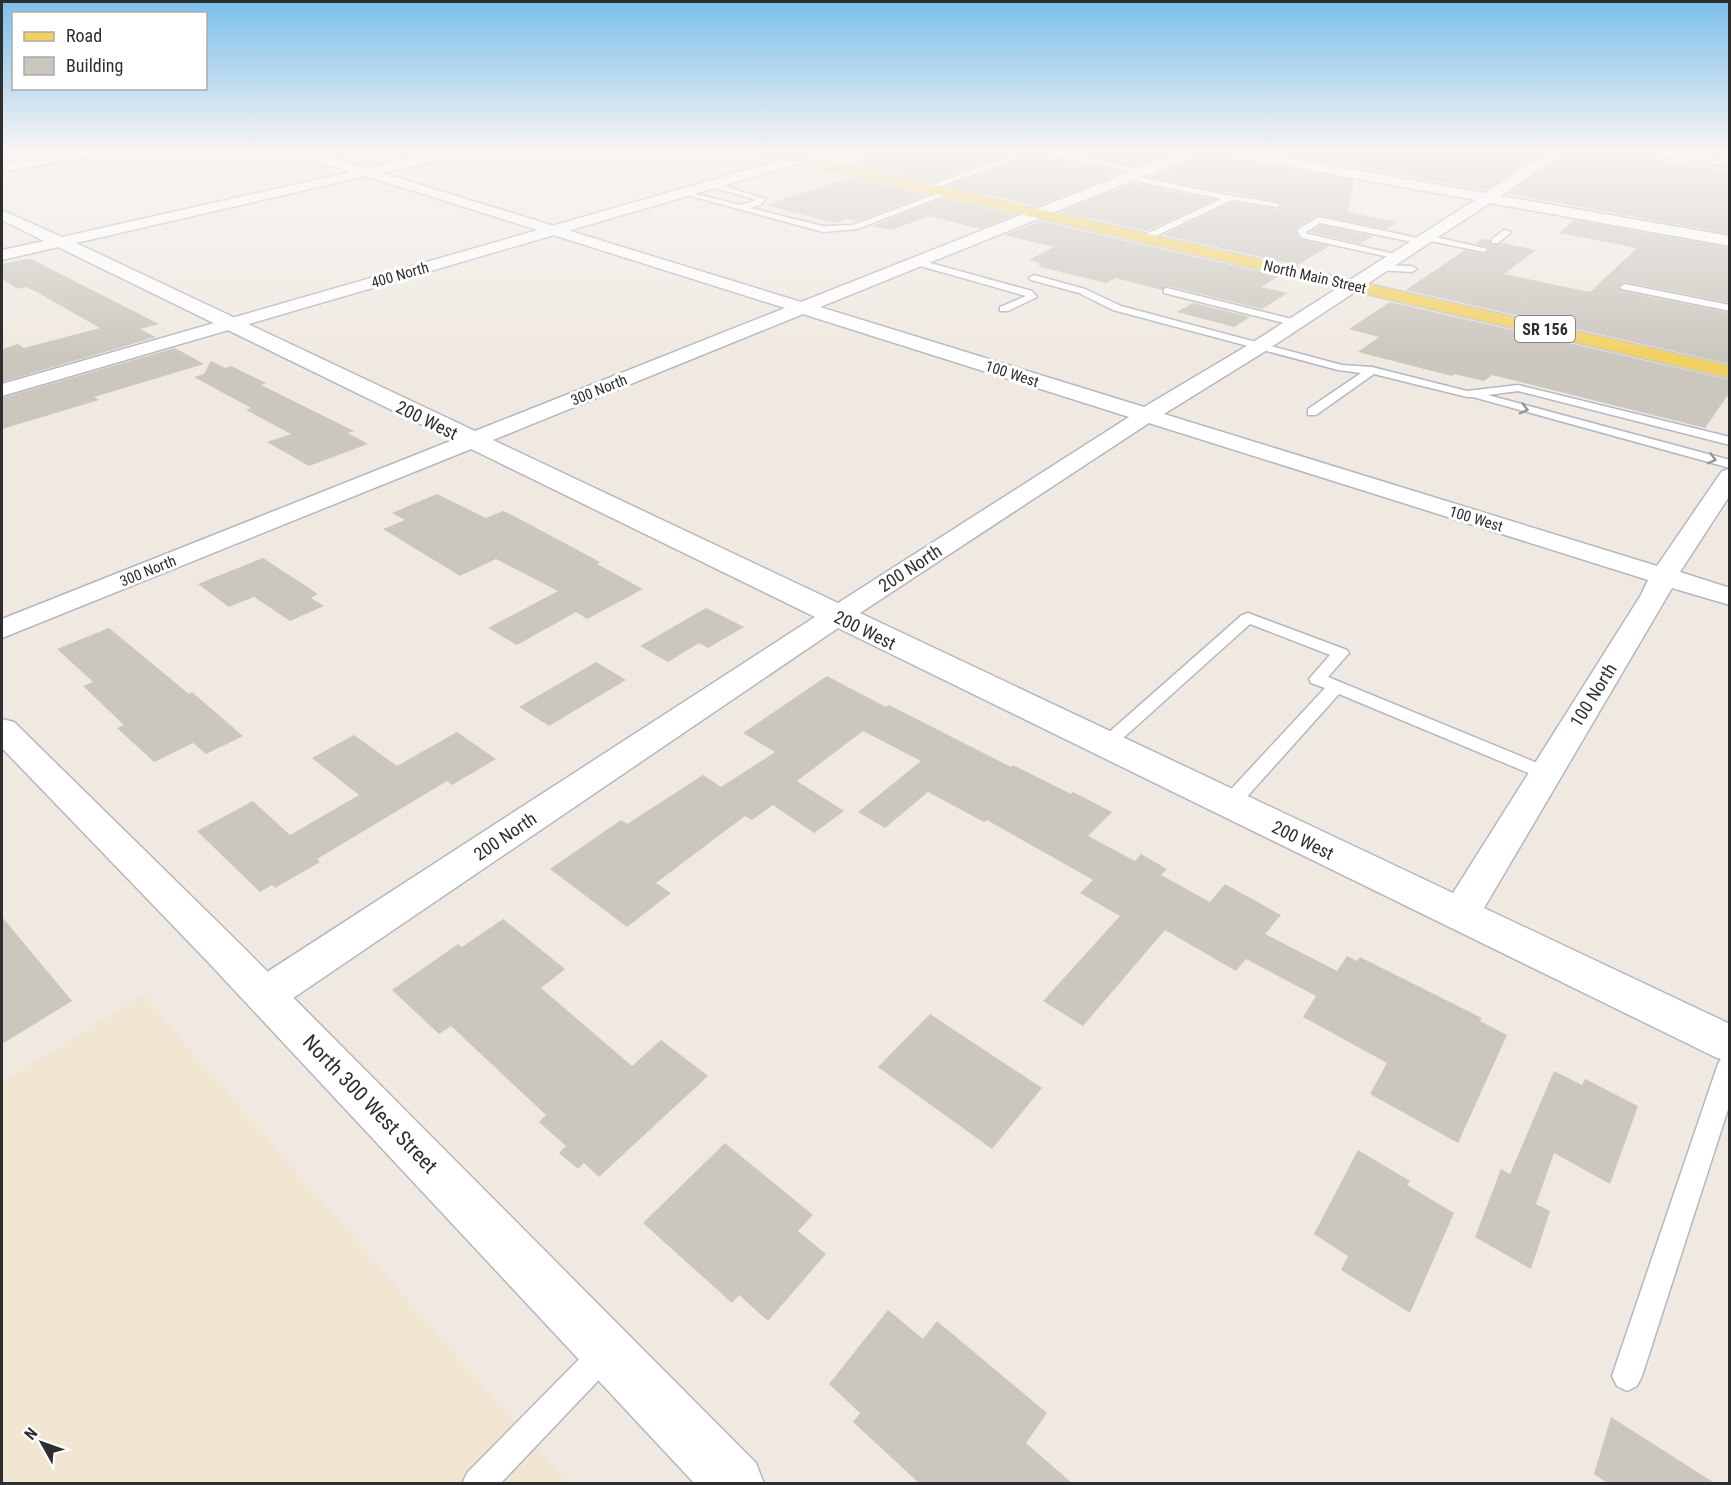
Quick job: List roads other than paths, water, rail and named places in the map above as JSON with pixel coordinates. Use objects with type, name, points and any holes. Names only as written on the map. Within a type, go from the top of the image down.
[{"type":"main road","name":"North Main Street","points":[[1061,219],[1730,372]]},
{"type":"street","name":"200 West","points":[[13,219],[1730,1044]]},
{"type":"street","points":[[2,255],[160,219]]},
{"type":"street","name":"100 West","points":[[520,219],[1730,597]]},
{"type":"street","name":"400 North","points":[[2,390],[591,219]]},
{"type":"street","name":"300 North","points":[[2,629],[1024,219]]},
{"type":"street","name":"200 North","points":[[265,995],[837,616],[1145,416],[1261,346],[1456,219]]},
{"type":"street","points":[[1592,219],[1730,241]]},
{"type":"street","name":"100 North","points":[[1460,915],[1664,577],[1729,476]]},
{"type":"street","name":"North 300 West Street","points":[[2,729],[265,995],[735,1484]]},
{"type":"lane","points":[[786,219],[824,229],[839,229],[873,219]]},
{"type":"lane","points":[[1145,238],[1184,219]]},
{"type":"lane","points":[[1398,256],[1312,238],[1327,229],[1484,249]]},
{"type":"lane","points":[[1495,241],[1507,232]]},
{"type":"lane","points":[[916,262],[1029,293],[1032,297],[1004,309]]},
{"type":"lane","points":[[1380,268],[1412,269]]},
{"type":"lane","points":[[1034,278],[1082,291],[1117,308],[1342,368],[1372,370],[1467,394],[1729,476]]},
{"type":"lane","points":[[1625,287],[1730,308]]},
{"type":"lane","points":[[1167,291],[1296,323]]},
{"type":"lane","points":[[1312,412],[1372,370]]},
{"type":"lane","points":[[1467,394],[1518,388],[1730,441]]},
{"type":"lane","points":[[1105,745],[1248,618],[1341,653],[1317,679],[1545,773]]},
{"type":"lane","points":[[1229,804],[1336,687]]},
{"type":"lane","points":[[1627,1376],[1730,1064]]},
{"type":"lane","points":[[478,1484],[607,1351]]}]
